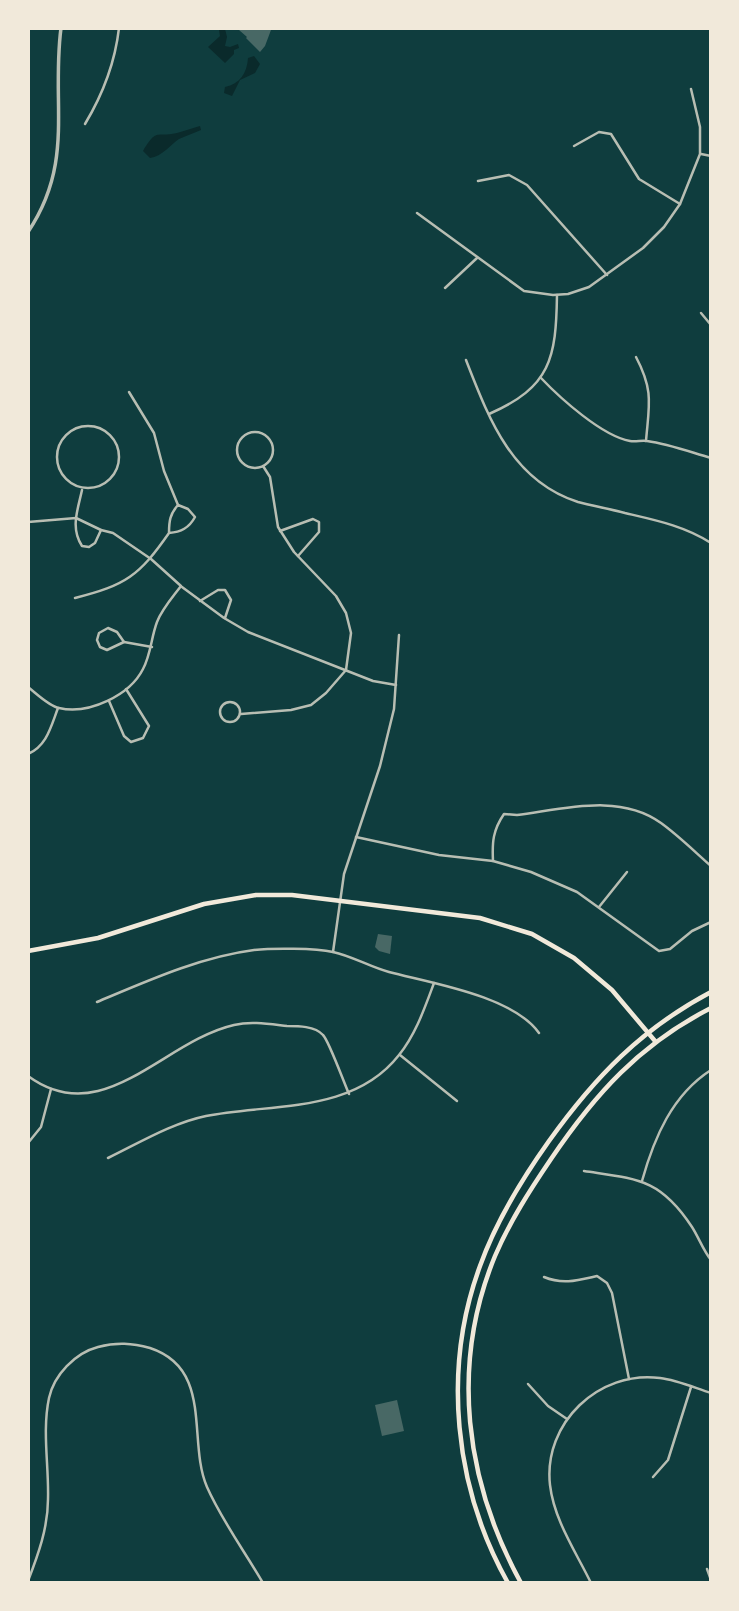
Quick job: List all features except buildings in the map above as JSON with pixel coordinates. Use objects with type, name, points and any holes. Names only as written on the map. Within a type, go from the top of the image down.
[{"type":"main road","points":[[28,951],[98,938],[204,904],[233,898],[292,895],[480,918],[531,934],[574,958],[612,990],[654,1041]]},
{"type":"main road","points":[[508,1583],[480,1521],[469,1487],[460,1435],[457,1399],[459,1362],[470,1300],[480,1266],[507,1207],[542,1152],[598,1077],[647,1032],[711,992]]},
{"type":"main road","points":[[521,1583],[491,1520],[475,1461],[469,1413],[471,1353],[479,1307],[496,1255],[510,1223],[533,1186],[590,1104],[654,1041],[711,1008]]},
{"type":"street","points":[[28,230],[49,193],[56,170],[60,131],[61,28]]},
{"type":"street","points":[[85,124],[99,101],[116,54],[119,28]]},
{"type":"street","points":[[417,214],[524,291],[557,295],[589,287],[643,248],[664,228],[680,204],[700,154],[700,127],[691,89]]},
{"type":"street","points":[[574,146],[599,132],[611,134],[639,179],[680,204]]},
{"type":"street","points":[[700,154],[711,156]]},
{"type":"street","points":[[478,181],[509,176],[527,185],[607,275]]},
{"type":"street","points":[[444,288],[477,258]]},
{"type":"street","points":[[489,414],[511,405],[541,378],[553,354],[557,295]]},
{"type":"street","points":[[701,313],[711,325]]},
{"type":"street","points":[[636,357],[647,377],[650,394],[646,441]]},
{"type":"street","points":[[466,360],[506,448],[523,468],[559,493],[577,501],[684,528],[711,542]]},
{"type":"street","points":[[541,378],[599,426],[629,441],[646,441],[711,457]]},
{"type":"street","points":[[129,392],[154,433],[164,471],[178,505],[188,509],[195,517],[184,529],[169,533]]},
{"type":"street","points":[[88,426],[98,428],[114,440],[119,460],[111,479],[93,488],[83,488],[64,478],[56,459],[57,449],[69,432],[88,426]]},
{"type":"street","points":[[258,433],[269,439],[271,457],[263,466],[247,466],[239,459],[239,443],[247,435],[258,433]]},
{"type":"street","points":[[241,713],[291,710],[311,705],[326,693],[346,670],[351,634],[346,613],[336,596],[298,556],[280,531],[270,477],[263,466]]},
{"type":"street","points":[[83,488],[74,528],[82,546],[89,547],[95,543],[101,530]]},
{"type":"street","points":[[75,598],[108,590],[130,578],[151,559],[169,533],[169,520],[178,505]]},
{"type":"street","points":[[28,522],[76,518],[113,533],[151,559],[200,601],[248,632],[383,684],[396,685]]},
{"type":"street","points":[[280,531],[302,521],[313,519],[319,522],[319,532],[298,556]]},
{"type":"street","points":[[28,687],[58,708],[79,709],[109,701],[142,671],[152,646],[156,623],[181,586]]},
{"type":"street","points":[[200,601],[218,590],[225,590],[231,600],[224,618]]},
{"type":"street","points":[[124,642],[111,628],[102,630],[97,636],[100,647],[107,650],[124,642],[152,646]]},
{"type":"street","points":[[333,952],[344,874],[387,737],[396,685],[399,635]]},
{"type":"street","points":[[109,701],[124,736],[131,741],[143,738],[149,726],[125,689]]},
{"type":"street","points":[[231,701],[237,704],[241,713],[237,720],[228,722],[222,718],[220,708],[231,701]]},
{"type":"street","points":[[28,754],[36,751],[45,742],[58,708]]},
{"type":"street","points":[[493,861],[495,827],[504,814],[517,815],[608,805],[635,810],[660,822],[711,866]]},
{"type":"street","points":[[356,836],[439,855],[493,861],[552,881],[577,892],[659,951],[670,948],[692,931],[711,922]]},
{"type":"street","points":[[599,907],[626,873]]},
{"type":"street","points":[[97,1003],[146,982],[225,955],[256,950],[333,952],[512,1010],[532,1023],[538,1033]]},
{"type":"street","points":[[108,1158],[164,1131],[205,1116],[299,1104],[349,1094],[378,1076],[400,1055],[419,1022],[434,983]]},
{"type":"street","points":[[28,1076],[51,1089],[83,1093],[115,1087],[196,1040],[233,1026],[251,1023],[313,1029],[323,1035],[349,1094]]},
{"type":"street","points":[[400,1055],[457,1101]]},
{"type":"street","points":[[642,1181],[651,1152],[673,1105],[699,1078],[711,1070]]},
{"type":"street","points":[[28,1143],[41,1127],[51,1089]]},
{"type":"street","points":[[584,1171],[642,1181],[665,1193],[678,1207],[711,1260]]},
{"type":"street","points":[[544,1278],[568,1282],[597,1276],[607,1283],[612,1293],[629,1379]]},
{"type":"street","points":[[28,1581],[43,1539],[48,1502],[46,1433],[50,1396],[60,1374],[73,1359],[93,1348],[115,1342],[137,1344],[158,1351],[177,1363],[191,1389],[197,1416],[201,1469],[207,1487],[263,1583]]},
{"type":"street","points":[[591,1583],[559,1519],[550,1486],[552,1448],[567,1419],[597,1390],[629,1379],[662,1378],[711,1393]]},
{"type":"street","points":[[528,1384],[548,1406],[567,1419]]},
{"type":"street","points":[[653,1477],[668,1460],[691,1387]]},
{"type":"street","points":[[707,1569],[711,1580]]},
{"type":"water","points":[[225,29],[227,37],[225,46],[238,44],[239,48],[234,50],[234,54],[225,63],[208,47],[220,36],[219,30]]},
{"type":"water","points":[[254,56],[260,64],[255,73],[240,80],[232,96],[224,93],[225,87],[242,77],[248,58]]},
{"type":"water","points":[[200,126],[201,130],[179,139],[158,155],[150,158],[143,151],[155,136]]}]
